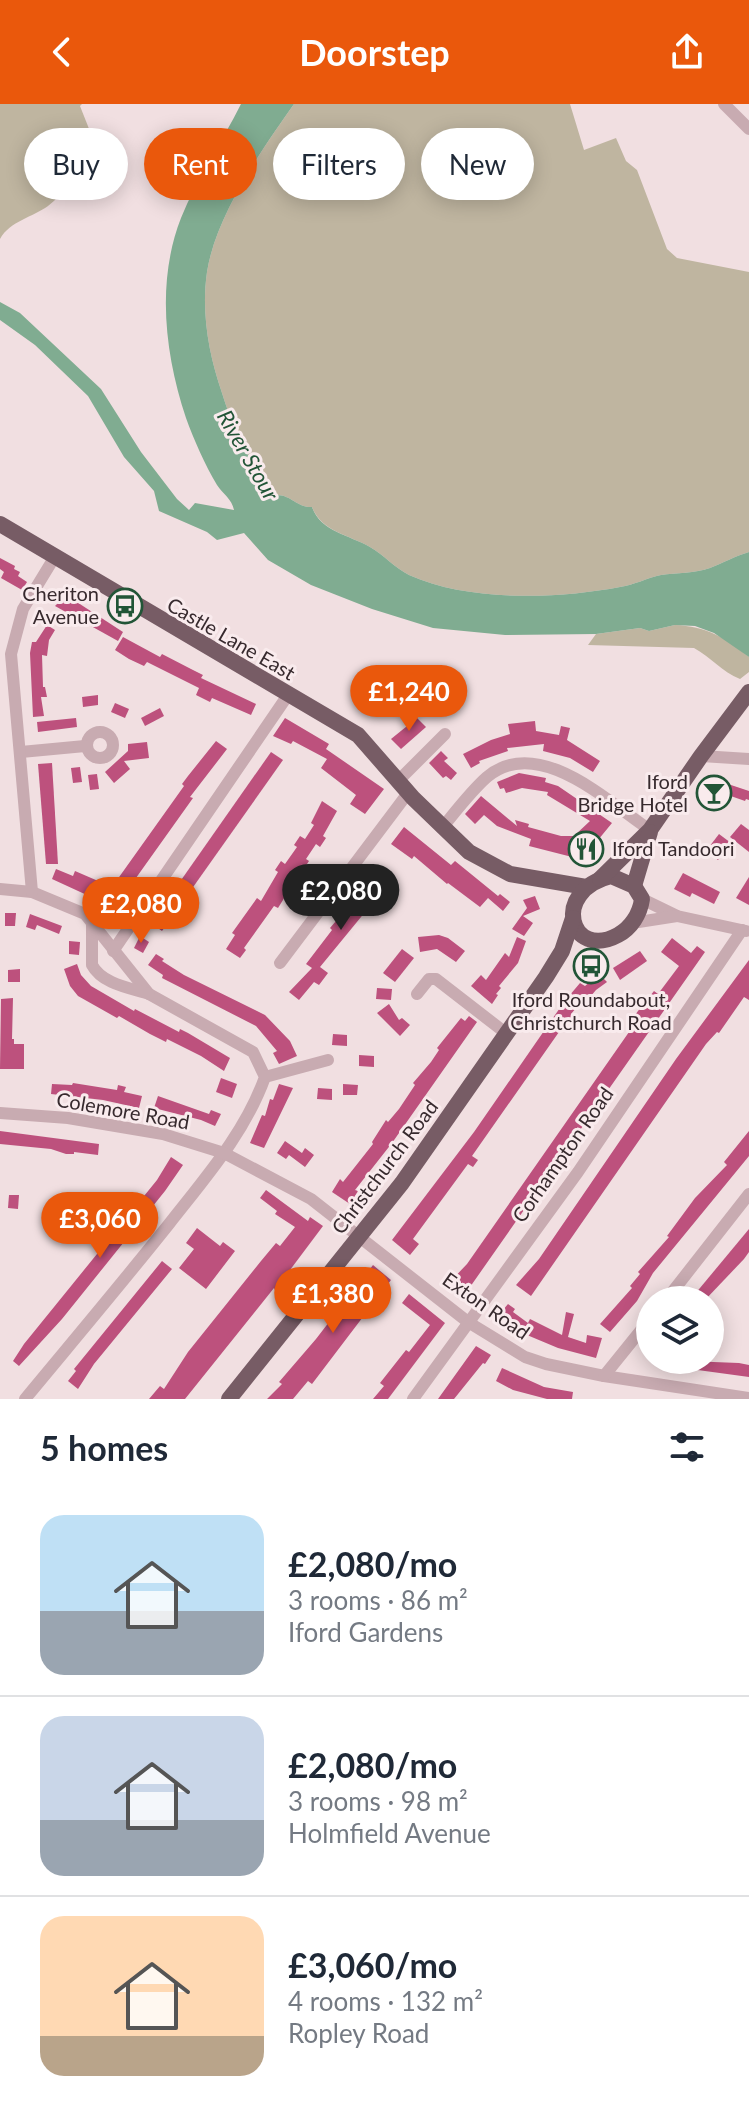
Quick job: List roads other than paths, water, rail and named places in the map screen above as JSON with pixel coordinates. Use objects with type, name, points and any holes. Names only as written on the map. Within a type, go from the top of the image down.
[{"type":"main road","name":"Castle Lane East","points":[[0,524],[358,735],[442,828],[469,852],[510,874],[544,881],[593,883]]},
{"type":"main road","points":[[573,914],[577,897],[650,830],[749,692]]},
{"type":"main road","points":[[544,881],[573,914],[577,930],[587,938],[608,940],[625,931],[641,907],[638,892],[650,830]]},
{"type":"main road","points":[[593,883],[611,876],[638,892]]},
{"type":"main road","name":"Christchurch Road","points":[[229,1399],[402,1183],[562,951],[573,914]]},
{"type":"main road","name":"Christchurch Road","points":[[562,951],[587,938]]},
{"type":"street","points":[[724,104],[749,129]]},
{"type":"street","points":[[32,892],[11,654],[23,609],[54,558]]},
{"type":"street","points":[[113,951],[288,695]]},
{"type":"street","points":[[280,963],[403,786],[445,734]]},
{"type":"street","points":[[21,752],[85,746]]},
{"type":"street","points":[[701,756],[749,759]]},
{"type":"street","points":[[442,828],[488,776],[509,765],[536,762],[568,775],[650,830]]},
{"type":"street","points":[[0,889],[32,892],[85,914],[149,994]]},
{"type":"street","points":[[638,892],[677,916],[745,931]]},
{"type":"street","points":[[632,923],[677,916]]},
{"type":"street","points":[[25,1399],[224,1153],[253,1109],[265,1077],[253,1052],[149,994],[124,987],[96,971],[92,965],[92,923]]},
{"type":"street","name":"Corhampton Road","points":[[413,1399],[578,1172],[745,931]]},
{"type":"street","points":[[417,994],[429,979],[436,979],[507,1034]]},
{"type":"street","points":[[265,1077],[328,1060]]},
{"type":"street","name":"Colemore Road","points":[[0,1113],[68,1118],[163,1134],[224,1153],[311,1199],[358,1236]]},
{"type":"street","points":[[677,1286],[749,1194]]},
{"type":"street","name":"Exton Road","points":[[358,1236],[468,1322],[525,1357],[604,1376],[749,1398]]},
{"type":"street","points":[[604,1376],[636,1336]]},
{"type":"water","points":[[241,104],[294,104],[278,128],[273,128],[273,135],[257,160],[257,128],[228,128]]},
{"type":"water","name":"River Stour","points":[[189,200],[233,200],[220,228],[207,272],[207,334],[213,364],[232,420],[251,460],[277,495],[312,507],[328,527],[370,547],[409,575],[433,584],[486,594],[541,596],[595,591],[661,575],[704,570],[749,552],[749,657],[714,633],[695,626],[675,625],[649,631],[640,628],[596,634],[505,635],[433,628],[311,585],[268,560],[244,533],[217,540],[207,532],[159,511],[154,491],[124,457],[88,396],[35,345],[0,320],[0,302],[20,313],[101,389],[141,452],[189,510],[195,503],[234,510],[196,444],[173,369],[166,293],[173,242]]},
{"type":"place","name":"Cheriton Avenue","points":[[125,606]]},
{"type":"place","name":"Iford Bridge Hotel","points":[[714,793]]},
{"type":"place","name":"Iford Tandoori","points":[[586,849]]},
{"type":"place","name":"Iford Roundabout, Christchurch Road","points":[[591,966]]}]
